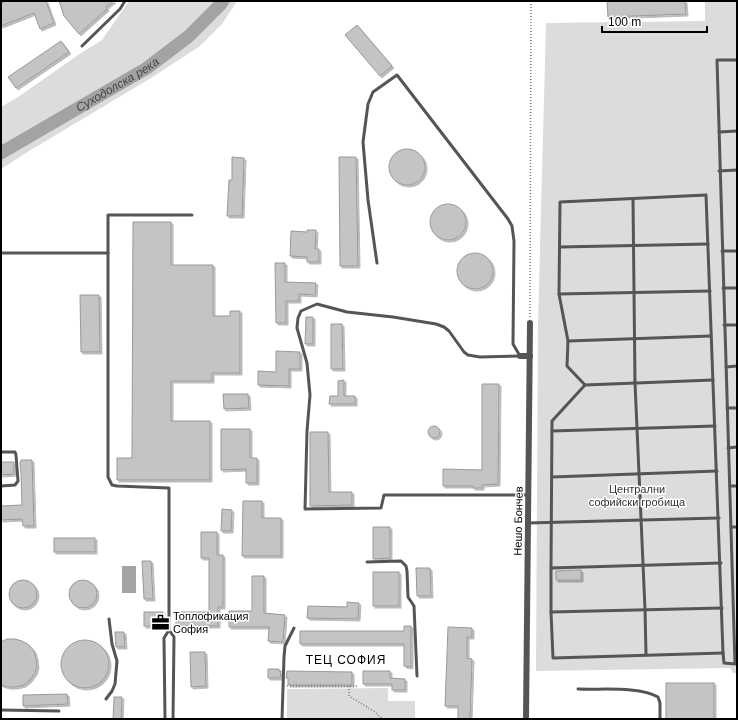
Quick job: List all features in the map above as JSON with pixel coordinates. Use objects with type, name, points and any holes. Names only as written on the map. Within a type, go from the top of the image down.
[{"type":"street","name":"Нешо Бончев","points":[[526,719],[530,323]]},
{"type":"street","points":[[520,356],[530,356]]},
{"type":"lane","points":[[82,46],[120,9],[125,1]]},
{"type":"lane","points":[[585,386],[568,366],[568,341],[559,294],[560,202],[706,194],[721,563],[723,653],[724,663],[735,664],[735,609],[732,570],[728,448],[717,60],[737,60]]},
{"type":"lane","points":[[377,263],[368,200],[363,142],[368,104],[373,92],[397,75],[504,213],[512,226],[514,241],[513,344],[520,356],[480,357],[468,355],[464,352],[449,331],[436,324],[347,312],[317,304],[301,311],[298,318],[298,328],[307,363],[310,396],[307,431],[305,509],[381,508],[384,495],[528,495]]},
{"type":"lane","points":[[719,132],[737,131]]},
{"type":"lane","points":[[720,171],[737,170]]},
{"type":"lane","points":[[633,199],[635,383],[646,655]]},
{"type":"lane","points":[[165,719],[164,638],[169,630],[169,488],[112,485],[108,477],[108,215],[192,215]]},
{"type":"lane","points":[[560,247],[708,244]]},
{"type":"lane","points":[[722,251],[737,251]]},
{"type":"lane","points":[[1,253],[108,253]]},
{"type":"lane","points":[[723,288],[737,288]]},
{"type":"lane","points":[[559,294],[710,291]]},
{"type":"lane","points":[[724,325],[737,325]]},
{"type":"lane","points":[[568,341],[634,340],[712,336]]},
{"type":"lane","points":[[726,367],[737,366]]},
{"type":"lane","points":[[713,380],[585,386],[552,421],[552,658],[723,653]]},
{"type":"lane","points":[[727,408],[737,408]]},
{"type":"lane","points":[[552,431],[715,426]]},
{"type":"lane","points":[[728,448],[737,447]]},
{"type":"lane","points":[[1,452],[15,452],[18,481],[15,485],[1,486]]},
{"type":"lane","points":[[552,477],[717,471]]},
{"type":"lane","points":[[730,486],[737,486]]},
{"type":"lane","points":[[528,523],[719,518]]},
{"type":"lane","points":[[731,527],[737,527]]},
{"type":"lane","points":[[367,562],[401,561],[406,566],[408,597],[414,606],[417,676]]},
{"type":"lane","points":[[551,568],[721,563]]},
{"type":"lane","points":[[732,570],[737,569]]},
{"type":"lane","points":[[551,612],[722,608]]},
{"type":"lane","points":[[106,699],[115,684],[117,661],[112,644],[109,619]]},
{"type":"lane","points":[[282,719],[285,646],[294,628]]},
{"type":"lane","points":[[169,630],[174,637],[173,719]]},
{"type":"lane","points":[[578,689],[640,690],[653,694],[658,697],[660,703],[660,719]]},
{"type":"lane","points":[[1,710],[59,711]]},
{"type":"path","points":[[530,323],[531,1]]},
{"type":"path","points":[[283,686],[359,686]]},
{"type":"path","points":[[350,686],[349,696],[382,719]]},
{"type":"green space","points":[[129,1],[237,1],[222,24],[200,46],[151,78],[1,169],[1,107],[102,40]]},
{"type":"green space","name":"Централни софийски гробища","points":[[705,1],[737,1],[737,673],[733,673],[730,668],[536,671],[538,323],[546,23],[705,21]]},
{"type":"green space","points":[[388,688],[388,701],[415,701],[415,719],[287,719],[287,689]]},
{"type":"shaded area","points":[[122,566],[136,566],[136,593],[122,593]]},
{"type":"building","points":[[6,1],[46,1],[54,23],[40,29],[34,13],[1,26],[1,3]]},
{"type":"building","points":[[59,1],[114,1],[79,34],[64,16]]},
{"type":"building","points":[[607,1],[685,1],[686,14],[608,17]]},
{"type":"building","points":[[357,25],[392,66],[380,76],[345,35]]},
{"type":"building","points":[[61,41],[69,52],[16,88],[8,77]]},
{"type":"building","points":[[411,149],[420,154],[424,160],[424,174],[420,180],[411,185],[403,185],[394,180],[390,174],[389,163],[394,154],[400,150]]},
{"type":"building","points":[[232,157],[244,158],[242,216],[227,216],[229,180],[232,180]]},
{"type":"building","points":[[339,157],[356,157],[358,266],[340,266]]},
{"type":"building","points":[[452,204],[461,209],[465,215],[465,229],[461,235],[452,240],[444,240],[435,235],[431,229],[430,218],[435,209],[441,205]]},
{"type":"building","points":[[133,222],[171,222],[171,265],[213,265],[213,316],[230,316],[230,311],[240,311],[240,373],[212,373],[212,381],[171,381],[171,421],[210,421],[210,480],[117,480],[117,458],[132,458]]},
{"type":"building","points":[[307,230],[316,230],[315,249],[319,249],[319,262],[307,262],[307,257],[290,256],[291,231],[307,232]]},
{"type":"building","points":[[479,253],[488,258],[492,264],[492,278],[488,284],[479,289],[471,289],[462,284],[458,278],[457,267],[462,258],[468,254]]},
{"type":"building","points":[[275,263],[285,263],[285,282],[316,283],[315,295],[299,294],[299,301],[286,301],[286,323],[276,323]]},
{"type":"building","points":[[80,295],[99,295],[100,352],[81,352]]},
{"type":"building","points":[[306,317],[313,317],[313,344],[305,344]]},
{"type":"building","points":[[331,324],[342,324],[343,369],[331,369]]},
{"type":"building","points":[[276,351],[300,352],[300,369],[289,369],[289,386],[258,385],[258,371],[276,372]]},
{"type":"building","points":[[344,380],[344,396],[355,396],[355,404],[329,404],[330,396],[338,396],[338,381]]},
{"type":"building","points":[[482,384],[499,384],[498,484],[482,485],[482,488],[473,488],[473,486],[443,486],[443,469],[482,470]]},
{"type":"building","points":[[223,394],[248,394],[249,408],[224,409]]},
{"type":"building","points":[[432,426],[436,426],[440,432],[436,438],[432,438],[428,434],[428,430]]},
{"type":"building","points":[[221,429],[250,429],[250,458],[257,458],[257,483],[246,483],[246,469],[221,470]]},
{"type":"building","points":[[310,432],[328,432],[329,492],[352,492],[352,505],[310,506]]},
{"type":"building","points":[[21,460],[32,460],[34,526],[23,526],[22,519],[1,520],[1,506],[22,505]]},
{"type":"building","points":[[1,462],[14,462],[14,474],[1,475]]},
{"type":"building","points":[[243,501],[262,501],[262,518],[281,518],[281,556],[242,556]]},
{"type":"building","points":[[222,509],[232,510],[231,531],[221,531]]},
{"type":"building","points":[[373,527],[390,527],[390,558],[373,559]]},
{"type":"building","points":[[201,532],[217,532],[217,555],[223,555],[223,607],[218,607],[218,626],[176,626],[176,612],[209,612],[209,558],[201,558]]},
{"type":"building","points":[[54,538],[95,538],[95,552],[54,552]]},
{"type":"building","points":[[142,561],[151,561],[153,599],[144,599]]},
{"type":"building","points":[[416,568],[430,568],[431,596],[417,596]]},
{"type":"building","points":[[581,570],[581,580],[556,580],[556,571]]},
{"type":"building","points":[[373,572],[399,572],[399,606],[373,606]]},
{"type":"building","points":[[252,576],[264,576],[264,613],[285,615],[283,642],[268,641],[269,627],[229,627],[229,611],[252,611]]},
{"type":"building","points":[[23,580],[33,584],[37,594],[33,604],[23,608],[13,604],[9,594],[13,584]]},
{"type":"building","points":[[83,580],[93,584],[97,594],[93,604],[83,608],[73,604],[69,594],[73,584]]},
{"type":"building","points":[[347,602],[359,603],[358,619],[307,618],[308,606],[347,607]]},
{"type":"building","points":[[144,612],[163,612],[163,626],[144,626]]},
{"type":"building","points":[[404,626],[411,626],[411,667],[404,666],[404,644],[300,644],[300,631],[404,631]]},
{"type":"building","points":[[448,627],[472,628],[472,637],[467,637],[467,658],[472,659],[470,719],[458,719],[458,706],[445,706]]},
{"type":"building","points":[[115,632],[124,632],[125,647],[116,647]]},
{"type":"building","points":[[7,639],[22,641],[29,645],[34,651],[37,666],[35,673],[24,685],[8,687],[1,685],[1,642]]},
{"type":"building","points":[[80,640],[90,640],[102,647],[109,659],[109,669],[102,681],[90,688],[80,688],[72,684],[65,677],[61,669],[61,659],[65,651],[72,644]]},
{"type":"building","points":[[190,652],[205,652],[206,686],[191,687]]},
{"type":"building","points":[[268,669],[279,669],[279,671],[281,671],[280,678],[268,678]]},
{"type":"building","points":[[287,671],[352,672],[352,685],[288,685],[288,678],[286,678]]},
{"type":"building","points":[[363,671],[390,671],[390,678],[405,679],[405,690],[392,690],[392,684],[363,684]]},
{"type":"building","points":[[666,683],[714,683],[714,719],[666,719]]},
{"type":"building","points":[[67,694],[68,704],[23,706],[23,695]]},
{"type":"building","points":[[114,697],[122,697],[121,719],[113,719]]},
{"type":"waterway","name":"Суходолска река","points":[[1,153],[147,68],[189,36],[223,1]]},
{"type":"place","name":"Топлофикация София","points":[[160,622]]},
{"type":"district","name":"ТЕЦ СОФИЯ","points":[[346,660]]}]
